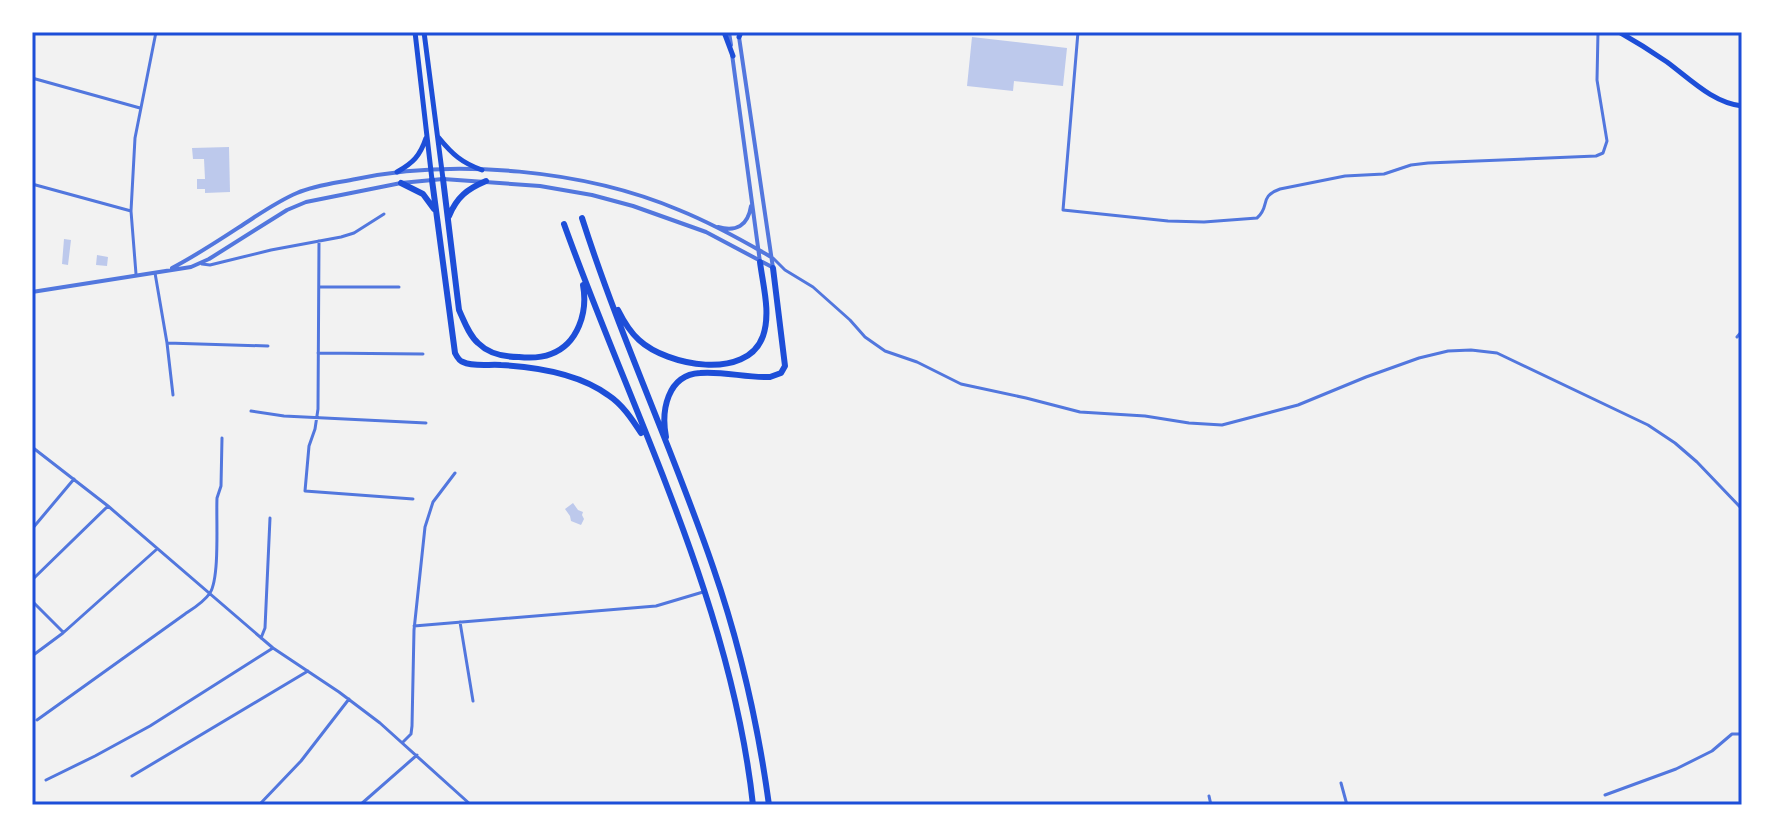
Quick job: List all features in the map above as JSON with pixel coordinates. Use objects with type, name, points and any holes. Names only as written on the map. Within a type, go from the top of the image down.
[{"type":"highway","points":[[443,179],[459,310],[478,343],[490,352],[502,356],[536,357],[549,355],[567,344],[584,314],[579,266]]},
{"type":"highway","points":[[432,180],[455,353],[460,361],[549,371],[586,383],[609,395],[624,409],[653,452]]},
{"type":"highway","points":[[448,219],[461,195],[486,181]]},
{"type":"highway","points":[[401,183],[423,194],[438,216]]},
{"type":"highway","points":[[582,218],[713,565],[752,706],[769,805]]},
{"type":"highway","points":[[564,224],[704,592],[727,666],[753,805]]},
{"type":"highway","points":[[608,293],[637,339],[664,356],[705,364],[736,363],[754,351],[762,339],[767,320],[760,262]]},
{"type":"highway","points":[[673,463],[665,433],[664,413],[668,394],[681,380],[699,373],[770,377],[784,369],[773,268]]},
{"type":"main road","points":[[413,32],[432,180]]},
{"type":"main road","points":[[427,32],[426,46],[443,179]]},
{"type":"main road","points":[[726,32],[733,56]]},
{"type":"main road","points":[[1619,32],[1717,99],[1742,106]]},
{"type":"main road","points":[[397,172],[420,154],[427,133]]},
{"type":"main road","points":[[437,136],[456,157],[482,170]]},
{"type":"street","points":[[136,276],[131,211],[135,138],[156,32]]},
{"type":"street","points":[[1078,32],[1063,210],[1204,222],[1254,218],[1262,214],[1266,197],[1271,192],[1326,179],[1384,174],[1428,163],[1599,155],[1606,150],[1607,141],[1597,80],[1598,32]]},
{"type":"street","points":[[740,34],[773,268]]},
{"type":"street","points":[[733,56],[760,262]]},
{"type":"street","points":[[32,78],[140,108]]},
{"type":"street","points":[[166,271],[194,257],[273,205],[310,188],[430,169],[539,175],[646,198],[709,224],[758,249],[813,287],[865,337],[885,351],[917,362],[961,384],[1080,412],[1222,425],[1298,405],[1419,358],[1448,351],[1497,353],[1648,425],[1697,462],[1742,509]]},
{"type":"street","points":[[32,292],[186,269],[297,206],[317,199],[401,183],[443,179],[540,186],[592,195],[706,232],[760,262],[785,270]]},
{"type":"street","points":[[32,184],[131,211]]},
{"type":"street","points":[[709,224],[727,229],[738,228],[748,219],[752,200]]},
{"type":"street","points":[[201,263],[210,265],[354,233],[384,214]]},
{"type":"street","points":[[319,241],[317,418],[309,446],[305,491],[413,499]]},
{"type":"street","points":[[155,273],[173,395]]},
{"type":"street","points":[[319,287],[399,287]]},
{"type":"street","points":[[1737,337],[1742,331]]},
{"type":"street","points":[[167,343],[268,346]]},
{"type":"street","points":[[318,353],[423,354]]},
{"type":"street","points":[[251,411],[317,418],[426,423]]},
{"type":"street","points":[[37,720],[210,593],[215,575],[222,438]]},
{"type":"street","points":[[32,447],[108,506],[273,648],[349,699],[403,742],[471,805]]},
{"type":"street","points":[[403,742],[411,734],[412,726],[414,626],[425,527],[433,502],[455,473]]},
{"type":"street","points":[[32,529],[74,479]]},
{"type":"street","points":[[32,580],[108,506]]},
{"type":"street","points":[[261,638],[265,628],[270,518]]},
{"type":"street","points":[[32,656],[63,633],[158,549]]},
{"type":"street","points":[[414,626],[656,606],[704,592]]},
{"type":"street","points":[[32,601],[63,633]]},
{"type":"street","points":[[460,622],[473,701]]},
{"type":"street","points":[[46,780],[150,726],[273,648]]},
{"type":"street","points":[[132,776],[308,671]]},
{"type":"street","points":[[259,805],[301,761],[349,699]]},
{"type":"street","points":[[1605,795],[1676,769],[1712,751],[1732,734],[1742,734]]},
{"type":"street","points":[[360,805],[417,755]]},
{"type":"street","points":[[1341,783],[1347,805]]},
{"type":"street","points":[[1209,796],[1211,805]]},
{"type":"building","points":[[972,37],[1067,48],[1063,86],[1014,81],[1013,91],[967,86]]},
{"type":"building","points":[[229,147],[230,192],[205,193],[205,189],[197,189],[197,179],[205,179],[204,159],[193,159],[192,148]]},
{"type":"building","points":[[64,239],[71,240],[68,265],[62,264]]},
{"type":"building","points":[[97,255],[108,257],[107,266],[96,265]]},
{"type":"building","points":[[573,503],[583,512],[581,525],[571,521],[565,509]]}]
